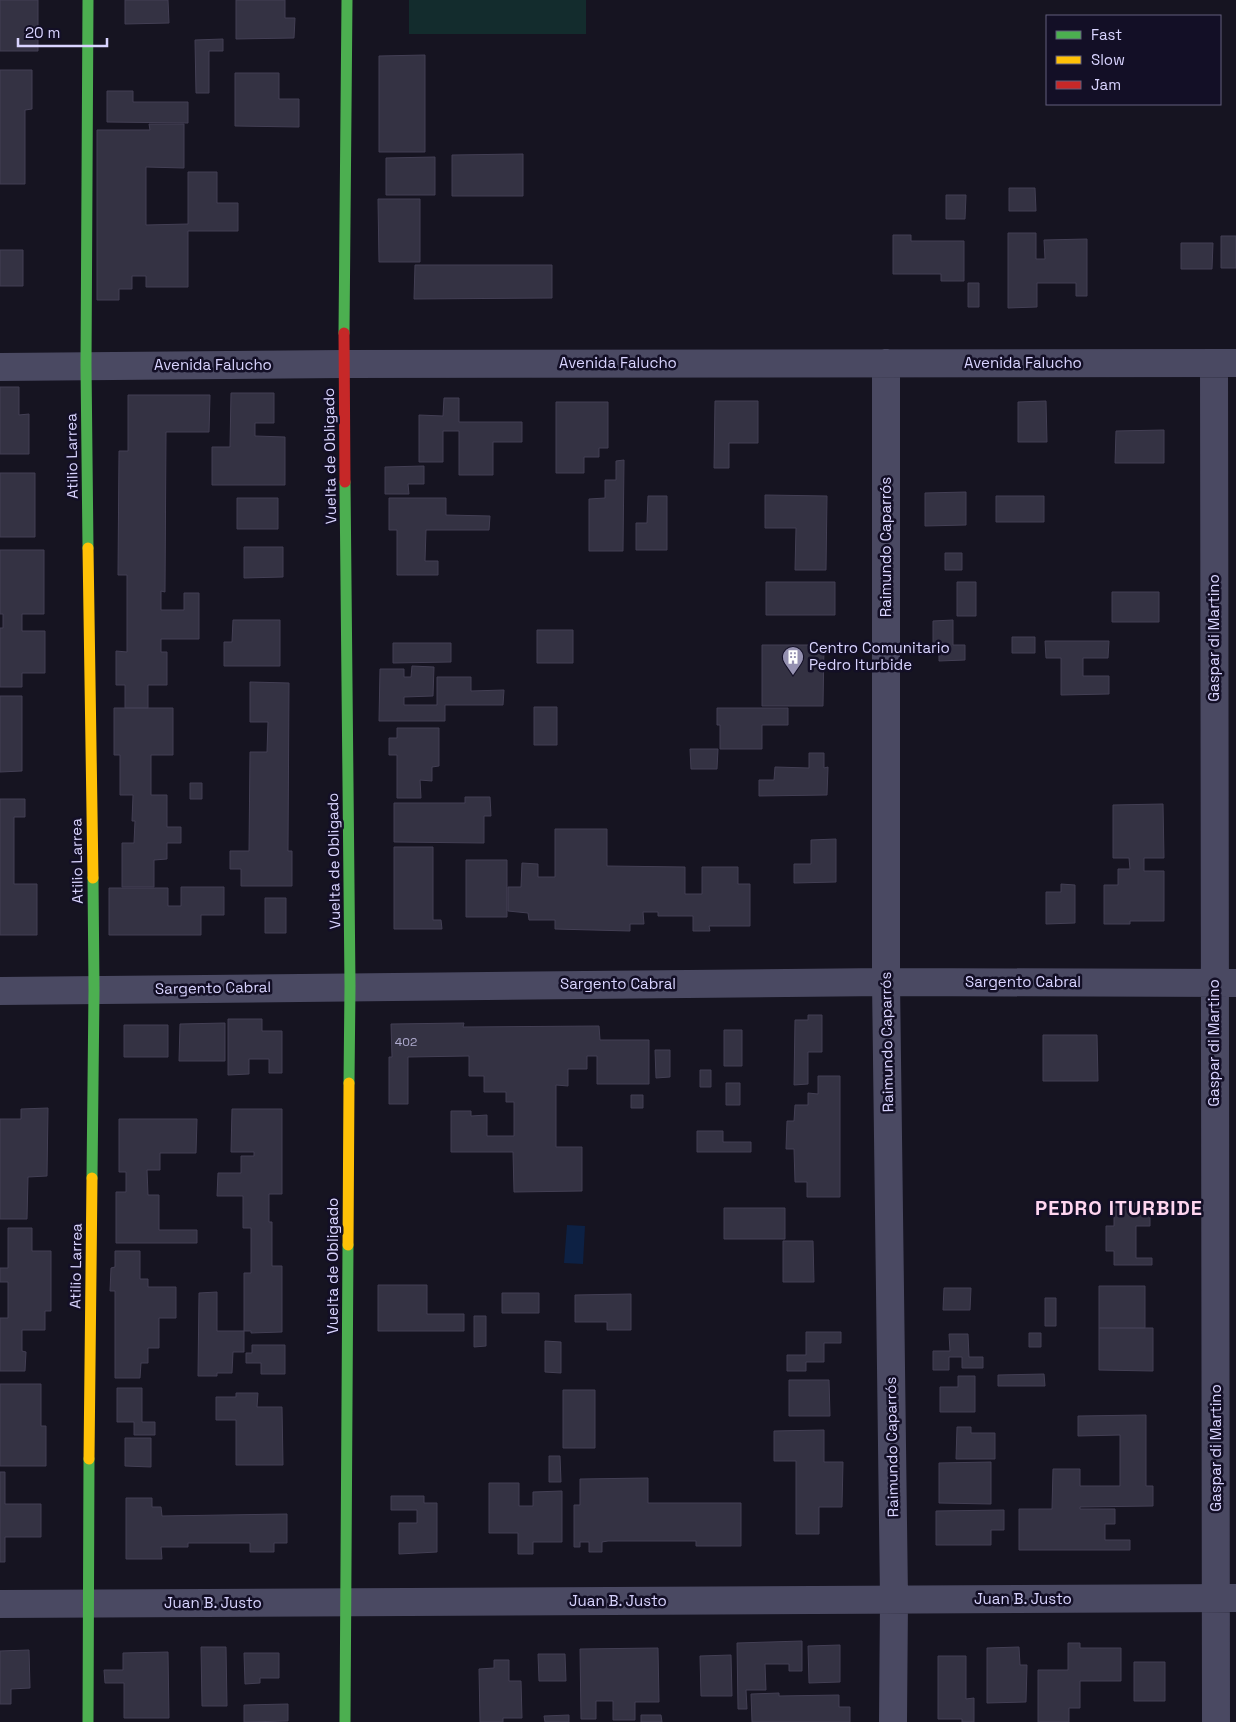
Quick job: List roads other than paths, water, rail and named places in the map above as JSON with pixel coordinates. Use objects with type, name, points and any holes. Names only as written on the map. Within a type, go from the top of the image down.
[{"type":"street","name":"Atilio Larrea","points":[[88,0],[86,365],[94,990],[88,1722]]},
{"type":"street","name":"Vuelta de Obligado","points":[[345,1722],[350,986],[344,364],[347,0]]},
{"type":"street","name":"Raimundo Caparrós","points":[[886,363],[886,982],[894,1600],[893,1722]]},
{"type":"street","name":"Avenida Falucho","points":[[0,367],[344,364],[1225,363]]},
{"type":"street","name":"Gaspar di Martino","points":[[1216,1722],[1226,1598],[1225,363]]},
{"type":"street","name":"Sargento Cabral","points":[[0,991],[886,982],[1225,983]]},
{"type":"street","name":"Juan B. Justo","points":[[0,1604],[1226,1598]]},
{"type":"water","points":[[567,1225],[585,1226],[583,1264],[564,1263]]},
{"type":"place","name":"Centro Comunitario Pedro Iturbide","points":[[793,676]]},
{"type":"district","name":"PEDRO ITURBIDE","points":[[1119,1208]]}]
